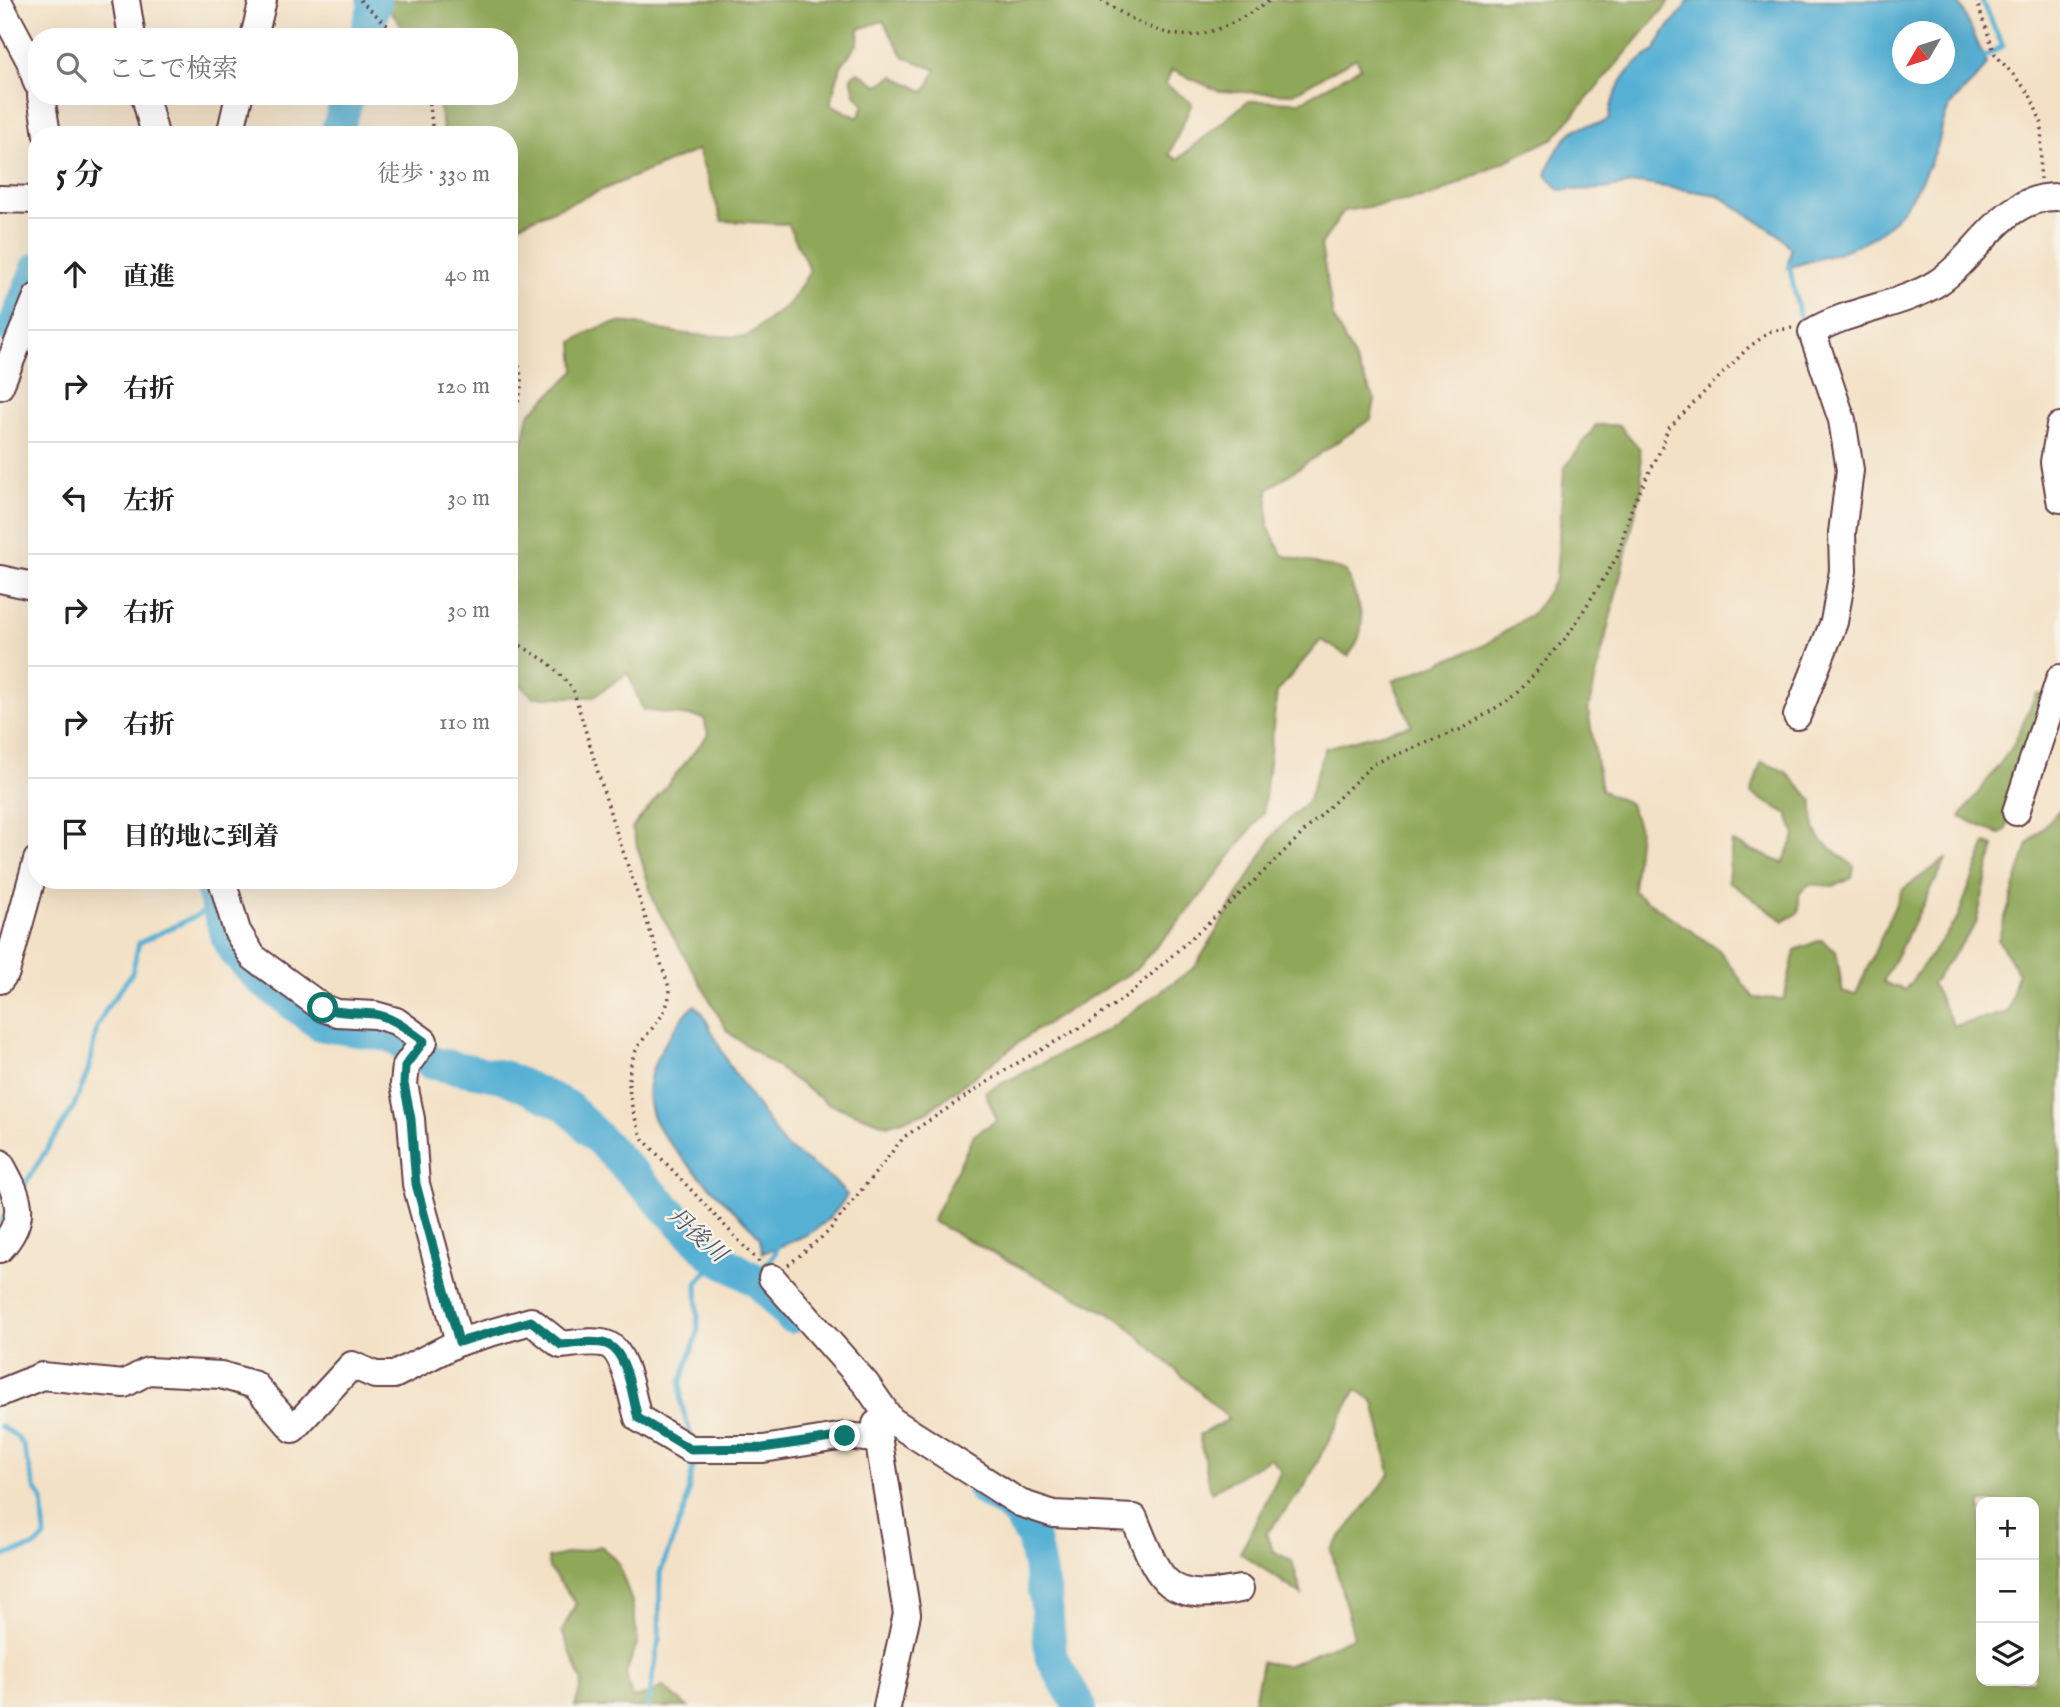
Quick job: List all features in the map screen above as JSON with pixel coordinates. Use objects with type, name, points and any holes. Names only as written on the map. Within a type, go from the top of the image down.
[{"type":"street","points":[[126,0],[131,28]]},
{"type":"street","points":[[256,28],[263,0]]},
{"type":"street","points":[[0,5],[28,57]]},
{"type":"street","points":[[42,105],[46,126]]},
{"type":"street","points":[[147,105],[153,126]]},
{"type":"street","points":[[232,126],[237,105]]},
{"type":"street","points":[[1797,716],[1834,622],[1843,571],[1842,533],[1850,470],[1842,420],[1812,332],[1937,283],[2000,220],[2023,205],[2050,198]]},
{"type":"street","points":[[0,200],[28,200]]},
{"type":"street","points":[[0,386],[28,319]]},
{"type":"street","points":[[2060,426],[2054,462],[2060,499]]},
{"type":"street","points":[[0,579],[28,585]]},
{"type":"street","points":[[2016,812],[2060,678]]},
{"type":"street","points":[[0,980],[6,972],[29,889]]},
{"type":"street","points":[[225,889],[237,931],[253,957],[323,1008],[337,1013],[375,1014],[396,1021],[424,1041],[405,1066],[404,1084],[411,1119],[416,1184],[459,1342]]},
{"type":"street","points":[[0,1163],[18,1197],[19,1214],[12,1235],[0,1249]]},
{"type":"street","points":[[765,1270],[866,1384],[879,1421],[906,1614],[887,1707]]},
{"type":"street","points":[[0,1393],[42,1376],[124,1384],[148,1371],[220,1375],[255,1385],[293,1429],[352,1365],[375,1375],[394,1375],[459,1342],[531,1321],[561,1345],[604,1343],[615,1349],[621,1358],[638,1418],[694,1449],[763,1448],[845,1436],[879,1421],[891,1420],[1020,1503],[1054,1514],[1134,1518],[1156,1573],[1175,1587],[1192,1594],[1208,1595],[1240,1589]]},
{"type":"path","points":[[360,0],[391,28]]},
{"type":"path","points":[[1101,0],[1151,29],[1192,37],[1213,32],[1270,0]]},
{"type":"path","points":[[1976,0],[1995,54],[2029,93],[2042,124],[2050,198]]},
{"type":"path","points":[[430,105],[432,126]]},
{"type":"path","points":[[518,644],[549,663],[573,689],[612,819],[670,990],[669,1007],[640,1043],[632,1070],[628,1090],[634,1118],[643,1139],[765,1270],[828,1232],[904,1138],[1012,1066],[1092,1021],[1133,991],[1260,875],[1373,764],[1464,728],[1516,695],[1569,634],[1617,557],[1632,507],[1663,445],[1667,430],[1704,389],[1749,347],[1772,331],[1799,327],[1812,332]]},
{"type":"path","points":[[518,360],[521,365],[518,403]]},
{"type":"green space","points":[[382,0],[1671,0],[1554,138],[1433,196],[1344,211],[1321,245],[1333,317],[1375,400],[1371,419],[1268,489],[1268,526],[1282,555],[1346,571],[1361,615],[1362,625],[1356,645],[1348,656],[1321,640],[1277,692],[1263,813],[1192,907],[1135,970],[1030,1034],[927,1112],[887,1125],[827,1103],[728,1032],[654,902],[632,828],[708,735],[704,718],[643,710],[628,673],[593,697],[533,697],[518,682],[518,465],[529,414],[575,371],[573,342],[590,332],[617,323],[686,334],[746,337],[790,303],[810,271],[788,224],[722,221],[698,150],[518,225],[518,126],[443,126],[439,105],[518,105],[518,28],[403,28]],"holes":[[[883,21],[904,57],[936,70],[925,92],[894,76],[878,85],[858,72],[851,77],[855,94],[864,105],[858,118],[830,104],[841,66],[858,43],[859,29]],[[1356,58],[1361,67],[1300,102],[1248,101],[1178,159],[1169,155],[1192,103],[1165,84],[1172,70],[1219,91],[1292,94]]]},
{"type":"green space","points":[[1596,425],[1619,425],[1640,449],[1642,486],[1588,710],[1601,790],[1630,804],[1639,829],[1633,891],[1719,950],[1754,998],[1784,999],[1795,950],[1821,940],[1836,951],[1843,993],[1856,994],[1902,890],[1947,858],[1883,982],[1905,990],[1957,919],[1986,843],[1994,846],[1976,924],[1932,984],[1954,1026],[2008,1012],[2018,973],[1998,940],[2028,844],[2060,809],[2060,1707],[1253,1707],[1262,1662],[1286,1666],[1354,1637],[1331,1550],[1390,1474],[1374,1402],[1356,1389],[1303,1489],[1266,1534],[1273,1551],[1292,1561],[1302,1595],[1240,1553],[1281,1471],[1271,1458],[1211,1492],[1199,1435],[1229,1419],[1121,1320],[932,1221],[974,1135],[997,1120],[985,1092],[1105,1031],[1195,967],[1275,833],[1308,801],[1325,748],[1412,725],[1393,681],[1485,645],[1534,612],[1556,579],[1564,469]]},
{"type":"green space","points":[[2036,694],[2043,695],[2006,830],[2000,834],[1960,817],[2013,746]]},
{"type":"green space","points":[[1761,762],[1785,771],[1813,801],[1815,826],[1822,841],[1854,867],[1852,878],[1834,886],[1809,884],[1799,894],[1799,912],[1784,921],[1728,881],[1732,842],[1783,863],[1795,836],[1788,814],[1751,794]]},
{"type":"green space","points":[[601,1546],[618,1562],[632,1602],[638,1641],[626,1673],[632,1698],[651,1694],[662,1686],[688,1707],[575,1707],[582,1682],[562,1631],[576,1603],[549,1568],[548,1558]]},
{"type":"water","points":[[1689,0],[1958,0],[1987,64],[1950,107],[1944,118],[1936,150],[1922,179],[1894,219],[1862,243],[1787,268],[1791,249],[1779,235],[1718,195],[1639,183],[1602,189],[1560,190],[1546,175],[1558,149],[1572,132],[1609,119],[1614,98],[1623,79],[1645,56],[1655,51],[1661,37]]},
{"type":"water","points":[[695,1005],[703,1014],[729,1065],[784,1145],[833,1180],[847,1195],[839,1208],[821,1226],[763,1253],[759,1236],[683,1159],[658,1127],[649,1105],[649,1085],[654,1066],[677,1025]]},
{"type":"waterway","name":"丹後川","points":[[368,28],[375,4],[373,0]]},
{"type":"waterway","points":[[1980,59],[2003,46],[1981,0]]},
{"type":"waterway","name":"丹後川","points":[[339,126],[345,105]]},
{"type":"waterway","points":[[1789,264],[1800,319]]},
{"type":"waterway","points":[[13,329],[28,292]]},
{"type":"waterway","name":"丹後川","points":[[212,889],[227,937],[235,952],[260,979],[321,1025],[392,1036],[432,1063],[504,1077],[567,1106],[712,1255],[759,1282],[791,1317]]},
{"type":"waterway","points":[[22,1189],[74,1106],[88,1071],[97,1027],[106,1009],[132,973],[139,943],[217,906]]},
{"type":"waterway","points":[[0,1222],[8,1210]]},
{"type":"waterway","points":[[753,1278],[775,1254],[778,1243]]},
{"type":"waterway","points":[[692,1439],[681,1403],[681,1382],[698,1332],[697,1283],[718,1258]]},
{"type":"waterway","points":[[0,1426],[16,1436],[23,1445],[35,1488],[42,1498],[45,1537],[36,1546],[0,1557]]},
{"type":"waterway","points":[[648,1707],[659,1640],[660,1573],[685,1508],[695,1456]]},
{"type":"waterway","name":"丹後川","points":[[983,1489],[1015,1510],[1033,1538],[1046,1602],[1051,1657],[1080,1707]]},
{"type":"route","points":[[323,1008],[337,1013],[375,1014],[396,1021],[424,1041],[405,1066],[404,1084],[411,1119],[416,1184],[459,1342],[531,1321],[561,1345],[604,1343],[615,1349],[621,1358],[638,1418],[690,1449],[763,1448],[845,1436]]}]
